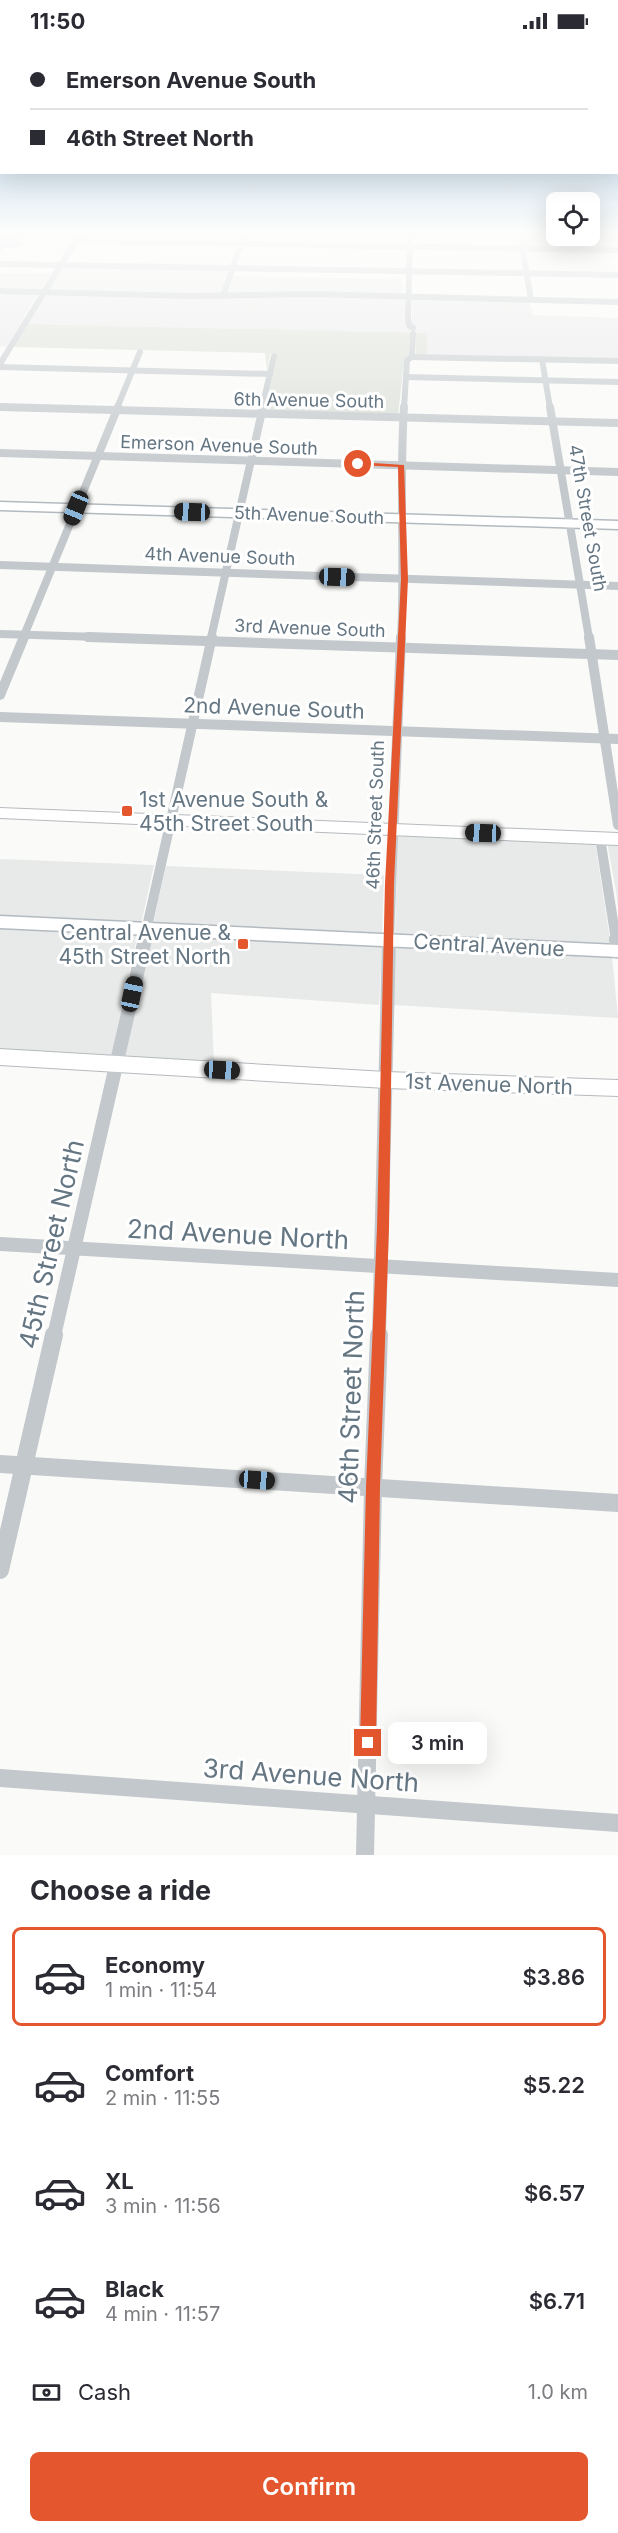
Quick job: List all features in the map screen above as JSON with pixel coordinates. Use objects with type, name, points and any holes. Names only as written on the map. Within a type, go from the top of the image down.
[{"type":"main road","points":[[0,813],[609,838]]},
{"type":"main road","name":"1st Avenue North","points":[[0,1057],[386,1080],[618,1088]]},
{"type":"street","points":[[28,317],[0,365],[270,374]]},
{"type":"street","name":"46th Street South","points":[[388,940],[404,579],[402,417],[407,360],[412,357],[413,331],[409,324],[409,317]]},
{"type":"street","points":[[0,695],[140,352]]},
{"type":"street","name":"45th Street North","points":[[0,1570],[117,1063],[274,356]]},
{"type":"street","points":[[412,357],[618,361]]},
{"type":"street","name":"47th Street South","points":[[542,359],[581,585],[618,825]]},
{"type":"street","points":[[406,377],[618,382]]},
{"type":"street","name":"6th Avenue South","points":[[0,407],[618,423]]},
{"type":"street","name":"Emerson Avenue South","points":[[0,453],[618,471]]},
{"type":"street","name":"5th Avenue South","points":[[0,506],[618,525]]},
{"type":"street","name":"4th Avenue South","points":[[0,565],[618,586]]},
{"type":"street","name":"3rd Avenue South","points":[[0,634],[618,655]]},
{"type":"street","name":"2nd Avenue South","points":[[0,717],[618,739]]},
{"type":"street","points":[[609,838],[618,951]]},
{"type":"street","name":"Central Avenue","points":[[0,922],[618,951]]},
{"type":"street","name":"46th Street North","points":[[365,1855],[373,1487],[382,1266],[388,940]]},
{"type":"street","name":"2nd Avenue North","points":[[0,1244],[618,1280]]},
{"type":"street","points":[[0,1464],[618,1503]]},
{"type":"street","name":"3rd Avenue North","points":[[0,1778],[366,1807],[618,1823]]},
{"type":"shaded area","points":[[0,317],[24,317],[7,347],[0,346]]},
{"type":"shaded area","points":[[31,317],[406,317],[406,325],[412,330],[416,328],[412,324],[412,317],[618,318],[618,360],[427,355],[426,333],[26,324]]},
{"type":"shaded area","points":[[26,324],[427,333],[427,355],[416,355],[416,333],[410,333],[409,356],[404,360],[398,416],[265,412],[277,354],[270,354],[267,371],[265,353],[14,347]]},
{"type":"shaded area","points":[[398,834],[595,842],[611,946],[395,936]]},
{"type":"shaded area","points":[[607,842],[618,843],[618,908],[616,891]]},
{"type":"shaded area","points":[[0,859],[154,865],[141,924],[0,917]]},
{"type":"shaded area","points":[[166,866],[384,875],[382,935],[153,924]]},
{"type":"shaded area","points":[[0,927],[138,933],[111,1057],[0,1051]]},
{"type":"shaded area","points":[[151,934],[382,945],[379,1005],[211,993],[214,1063],[125,1058]]},
{"type":"shaded area","points":[[395,946],[612,956],[618,1018],[393,1005]]},
{"type":"place","name":"1st Avenue South & 45th Street South","points":[[127,811]]},
{"type":"place","name":"Central Avenue & 45th Street North","points":[[243,944]]},
{"type":"route","points":[[358,464],[401,465],[404,579],[388,940],[383,1228],[373,1487],[368,1743]]}]
